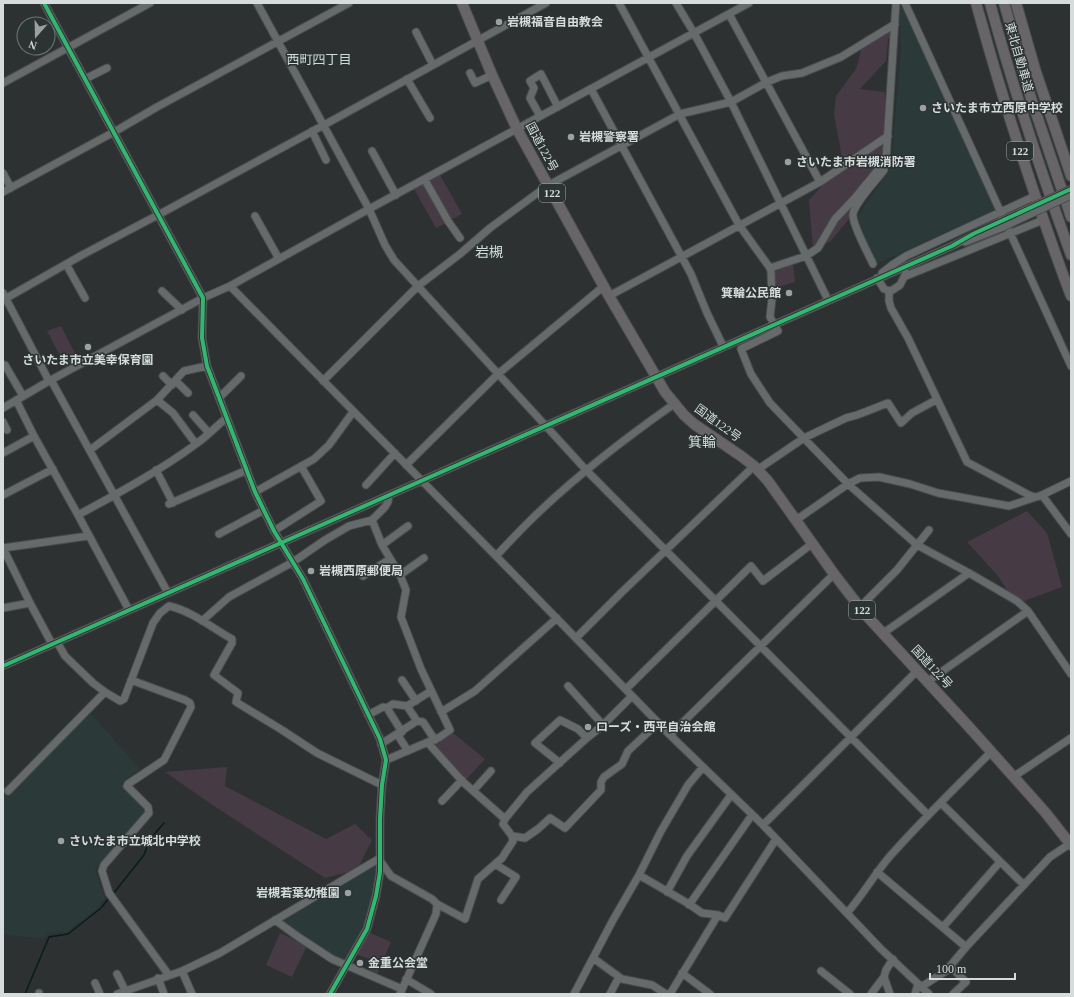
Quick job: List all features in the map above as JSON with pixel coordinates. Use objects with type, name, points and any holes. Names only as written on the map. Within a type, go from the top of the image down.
[{"type":"highway","name":"国道122号","points":[[462,3],[492,75],[517,129],[547,186],[665,392],[674,404],[694,424],[730,448],[755,468],[768,481],[834,574],[882,634],[918,670],[927,682],[1045,812],[1071,843]]},
{"type":"highway","name":"122","points":[[976,3],[994,66],[1035,196],[1071,296]]},
{"type":"highway","name":"東北自動車道","points":[[990,3],[1026,127],[1071,255]]},
{"type":"highway","name":"東北自動車道","points":[[1004,3],[1031,98],[1071,217]]},
{"type":"highway","points":[[1016,3],[1035,69],[1070,172]]},
{"type":"street","points":[[44,3],[203,298],[202,338],[207,366],[255,492],[274,531],[306,586],[382,744],[386,760],[382,785],[380,819],[380,872],[378,884],[367,929],[330,994]]},
{"type":"street","points":[[3,83],[150,3]]},
{"type":"street","points":[[257,3],[369,209],[385,245],[394,260],[546,425],[586,471],[928,815]]},
{"type":"street","points":[[3,192],[349,3]]},
{"type":"street","points":[[170,606],[90,450],[4,297],[324,125],[546,3]]},
{"type":"street","points":[[619,3],[739,225],[770,268],[772,299],[770,317],[778,331],[741,349],[751,374],[770,403],[848,484],[917,545],[1017,601],[1028,611],[1071,674]]},
{"type":"street","points":[[676,3],[731,102],[828,300]]},
{"type":"street","points":[[4,406],[203,298],[230,286],[749,3]]},
{"type":"street","points":[[873,264],[854,223],[853,214],[856,206],[885,168],[896,3]]},
{"type":"street","points":[[905,3],[1071,366]]},
{"type":"street","points":[[729,14],[820,182]]},
{"type":"street","points":[[323,381],[418,286],[460,254],[490,228],[547,186],[680,114],[731,102],[767,82],[782,76],[802,73],[841,57],[895,24]]},
{"type":"street","points":[[416,32],[433,64]]},
{"type":"street","points":[[85,79],[107,68]]},
{"type":"street","points":[[470,73],[475,83],[492,75]]},
{"type":"street","points":[[540,116],[530,98],[534,88],[530,81],[541,74],[558,106]]},
{"type":"street","points":[[407,79],[430,118]]},
{"type":"street","points":[[591,89],[692,274],[707,313],[723,346]]},
{"type":"street","points":[[312,131],[326,160]]},
{"type":"street","points":[[609,296],[820,182],[888,136]]},
{"type":"street","points":[[372,150],[396,195]]},
{"type":"street","points":[[770,268],[806,256],[818,248],[835,219],[886,160]]},
{"type":"street","points":[[3,173],[11,188]]},
{"type":"street","points":[[425,180],[448,221],[460,238]]},
{"type":"street","points":[[3,666],[908,264],[952,246],[975,239],[1071,189]]},
{"type":"street","points":[[877,278],[892,265],[906,256],[1035,196]]},
{"type":"street","points":[[1002,224],[1071,196]]},
{"type":"street","points":[[255,216],[279,259]]},
{"type":"street","points":[[906,276],[1043,220]]},
{"type":"street","points":[[66,264],[85,298]]},
{"type":"street","points":[[877,278],[884,289],[889,291],[895,289],[900,285],[906,276],[908,264]]},
{"type":"street","points":[[230,286],[557,618],[658,723],[763,825],[880,948],[893,958],[929,994]]},
{"type":"street","points":[[406,465],[498,374],[604,286]]},
{"type":"street","points":[[162,291],[182,310]]},
{"type":"street","points":[[889,291],[891,308],[908,338],[966,462],[1029,495],[1039,496],[1071,534]]},
{"type":"street","points":[[3,365],[5,365],[23,396]]},
{"type":"street","points":[[90,450],[158,400],[184,371],[207,366]]},
{"type":"street","points":[[163,376],[188,393]]},
{"type":"street","points":[[219,398],[240,376]]},
{"type":"street","points":[[16,400],[128,610]]},
{"type":"street","points":[[158,400],[173,413],[196,444]]},
{"type":"street","points":[[576,638],[665,551],[755,468],[804,438],[846,418],[888,403],[901,423],[912,413],[936,400]]},
{"type":"street","points":[[496,556],[540,512],[586,471],[630,435],[674,404]]},
{"type":"street","points":[[255,492],[314,459],[329,445],[354,412]]},
{"type":"street","points":[[193,415],[209,433]]},
{"type":"street","points":[[78,515],[114,496],[196,444],[226,418]]},
{"type":"street","points":[[3,422],[6,430]]},
{"type":"street","points":[[3,453],[34,436]]},
{"type":"street","points":[[366,485],[394,453]]},
{"type":"street","points":[[274,531],[321,501],[301,466]]},
{"type":"street","points":[[3,495],[53,469]]},
{"type":"street","points":[[156,470],[171,503],[247,470]]},
{"type":"street","points":[[796,520],[848,484],[860,478],[879,477],[910,484],[938,493],[1009,506],[1039,496],[1071,481]]},
{"type":"street","points":[[202,621],[229,597],[293,562],[325,540],[349,526],[372,520],[385,507],[389,500],[389,495]]},
{"type":"street","points":[[219,534],[264,510]]},
{"type":"street","points":[[372,520],[382,545],[400,575],[406,590],[401,617],[421,669],[450,730],[432,741],[386,760]]},
{"type":"street","points":[[382,545],[408,526]]},
{"type":"street","points":[[860,607],[897,570],[929,530]]},
{"type":"street","points":[[88,536],[3,548],[30,603],[55,643],[65,656],[93,683],[104,692],[120,701],[124,699],[153,623],[160,613],[170,606],[175,607],[232,639],[232,643],[214,675],[238,693],[236,702],[282,730],[317,754],[382,785]]},
{"type":"street","points":[[626,689],[751,566],[763,581],[813,543]]},
{"type":"street","points":[[400,575],[424,558]]},
{"type":"street","points":[[363,576],[390,559]]},
{"type":"street","points":[[882,634],[969,573]]},
{"type":"street","points":[[670,735],[834,574]]},
{"type":"street","points":[[3,608],[30,603]]},
{"type":"street","points":[[927,682],[1028,611]]},
{"type":"street","points":[[441,712],[475,691],[557,618]]},
{"type":"street","points":[[763,825],[918,670]]},
{"type":"street","points":[[131,680],[185,700],[190,703],[191,707],[164,760],[128,784],[127,786],[148,807],[148,813],[104,865],[102,871],[109,893],[168,974]]},
{"type":"street","points":[[402,680],[416,701]]},
{"type":"street","points":[[568,686],[603,726]]},
{"type":"street","points":[[368,715],[383,707],[387,708],[393,704],[407,706],[432,691]]},
{"type":"street","points":[[8,791],[104,692]]},
{"type":"street","points":[[380,858],[382,865],[391,876],[465,919],[478,879],[502,858],[513,841],[512,836],[503,824],[505,819],[527,792],[587,738],[603,726],[632,696]]},
{"type":"street","points":[[407,706],[417,721]]},
{"type":"street","points":[[387,708],[408,751]]},
{"type":"street","points":[[560,763],[535,743],[560,720],[578,729],[587,738]]},
{"type":"street","points":[[382,744],[417,721],[423,722],[432,741],[462,780],[505,819]]},
{"type":"street","points":[[512,836],[525,838],[550,818],[565,828],[601,790],[601,782],[604,777],[622,764],[628,751],[658,723]]},
{"type":"street","points":[[1013,777],[1071,738]]},
{"type":"street","points":[[847,913],[877,872],[928,815],[991,752]]},
{"type":"street","points":[[574,994],[658,836],[688,785],[703,767]]},
{"type":"street","points":[[473,791],[491,771]]},
{"type":"street","points":[[442,801],[462,780]]},
{"type":"street","points":[[667,892],[687,856],[731,795]]},
{"type":"street","points":[[941,803],[1024,885]]},
{"type":"street","points":[[689,905],[752,815]]},
{"type":"street","points":[[638,876],[702,913],[718,915],[725,918],[776,839]]},
{"type":"street","points":[[915,994],[920,985],[946,972],[966,947],[1050,857],[1071,843]]},
{"type":"street","points":[[117,994],[126,993],[158,978],[182,970],[220,953],[380,858]]},
{"type":"street","points":[[943,927],[1000,862]]},
{"type":"street","points":[[494,864],[516,877],[501,900]]},
{"type":"street","points":[[877,872],[966,947]]},
{"type":"street","points":[[275,920],[297,936],[346,966],[401,992],[436,914],[437,904]]},
{"type":"street","points":[[670,994],[718,915]]},
{"type":"street","points":[[593,958],[622,979],[652,985],[666,994]]},
{"type":"street","points":[[871,994],[884,977],[893,958]]},
{"type":"street","points":[[950,966],[966,982],[953,994]]},
{"type":"street","points":[[182,970],[192,994]]},
{"type":"street","points":[[821,971],[850,994]]},
{"type":"street","points":[[682,973],[710,994]]},
{"type":"street","points":[[117,974],[126,993]]},
{"type":"street","points":[[610,994],[619,977]]},
{"type":"street","points":[[884,977],[890,994]]},
{"type":"street","points":[[158,978],[164,994]]},
{"type":"street","points":[[406,979],[431,994]]},
{"type":"street","points":[[95,983],[100,994]]},
{"type":"shaded area","name":"さいたま市立西原中学校","points":[[899,8],[905,8],[995,210],[876,264],[857,217],[891,168],[901,48]]},
{"type":"shaded area","points":[[882,29],[894,32],[888,39],[886,61],[860,89],[885,92],[886,118],[882,167],[848,220],[831,241],[813,249],[809,200],[843,163],[834,115],[836,96],[856,69],[865,36]]},
{"type":"shaded area","points":[[440,175],[462,214],[451,220],[429,181]]},
{"type":"shaded area","points":[[424,184],[446,223],[436,228],[414,189]]},
{"type":"shaded area","points":[[793,263],[795,282],[775,288],[775,269]]},
{"type":"shaded area","points":[[61,326],[79,361],[66,367],[47,331]]},
{"type":"shaded area","points":[[1027,511],[1047,533],[1062,587],[1016,604],[998,576],[967,542]]},
{"type":"shaded area","name":"さいたま市立城北中学校","points":[[91,714],[140,769],[121,783],[145,808],[144,812],[95,870],[105,898],[97,909],[66,932],[48,933],[44,939],[3,934],[3,795],[6,793],[9,795],[68,734]]},
{"type":"shaded area","points":[[452,732],[485,759],[466,780],[434,745],[434,742]]},
{"type":"shaded area","points":[[227,767],[225,786],[326,839],[355,824],[372,840],[357,870],[325,878],[211,804],[165,772]]},
{"type":"shaded area","name":"岩槻若葉幼稚園","points":[[378,863],[379,866],[364,929],[344,962],[279,921]]},
{"type":"shaded area","points":[[368,932],[391,942],[377,975],[368,971],[372,960],[356,954]]},
{"type":"shaded area","points":[[280,933],[307,946],[292,977],[266,965]]},
{"type":"waterway","points":[[113,894],[144,855],[150,839],[164,823]]},
{"type":"waterway","points":[[25,994],[49,937],[68,934],[101,908],[109,898]]},
{"type":"cycle path","points":[[44,3],[203,298],[202,338],[207,366],[255,492],[274,531],[303,579],[380,739],[386,760],[382,785],[380,819],[380,872],[376,896],[367,929],[330,994]]},
{"type":"cycle path","points":[[3,666],[952,246],[973,234],[1071,189]]},
{"type":"place","name":"岩槻福音自由教会","points":[[499,22]]},
{"type":"place","name":"さいたま市立西原中学校","points":[[923,108]]},
{"type":"place","name":"岩槻警察署","points":[[571,137]]},
{"type":"place","name":"さいたま市岩槻消防署","points":[[788,162]]},
{"type":"place","name":"箕輪公民館","points":[[789,293]]},
{"type":"place","name":"さいたま市立美幸保育園","points":[[88,347]]},
{"type":"place","name":"岩槻西原郵便局","points":[[311,571]]},
{"type":"place","name":"ローズ・西平自治会館","points":[[588,727]]},
{"type":"place","name":"さいたま市立城北中学校","points":[[61,841]]},
{"type":"place","name":"岩槻若葉幼稚園","points":[[348,893]]},
{"type":"place","name":"金重公会堂","points":[[360,963]]},
{"type":"district","name":"西町四丁目","points":[[319,59]]},
{"type":"district","name":"岩槻","points":[[489,252]]},
{"type":"district","name":"箕輪","points":[[702,442]]}]
